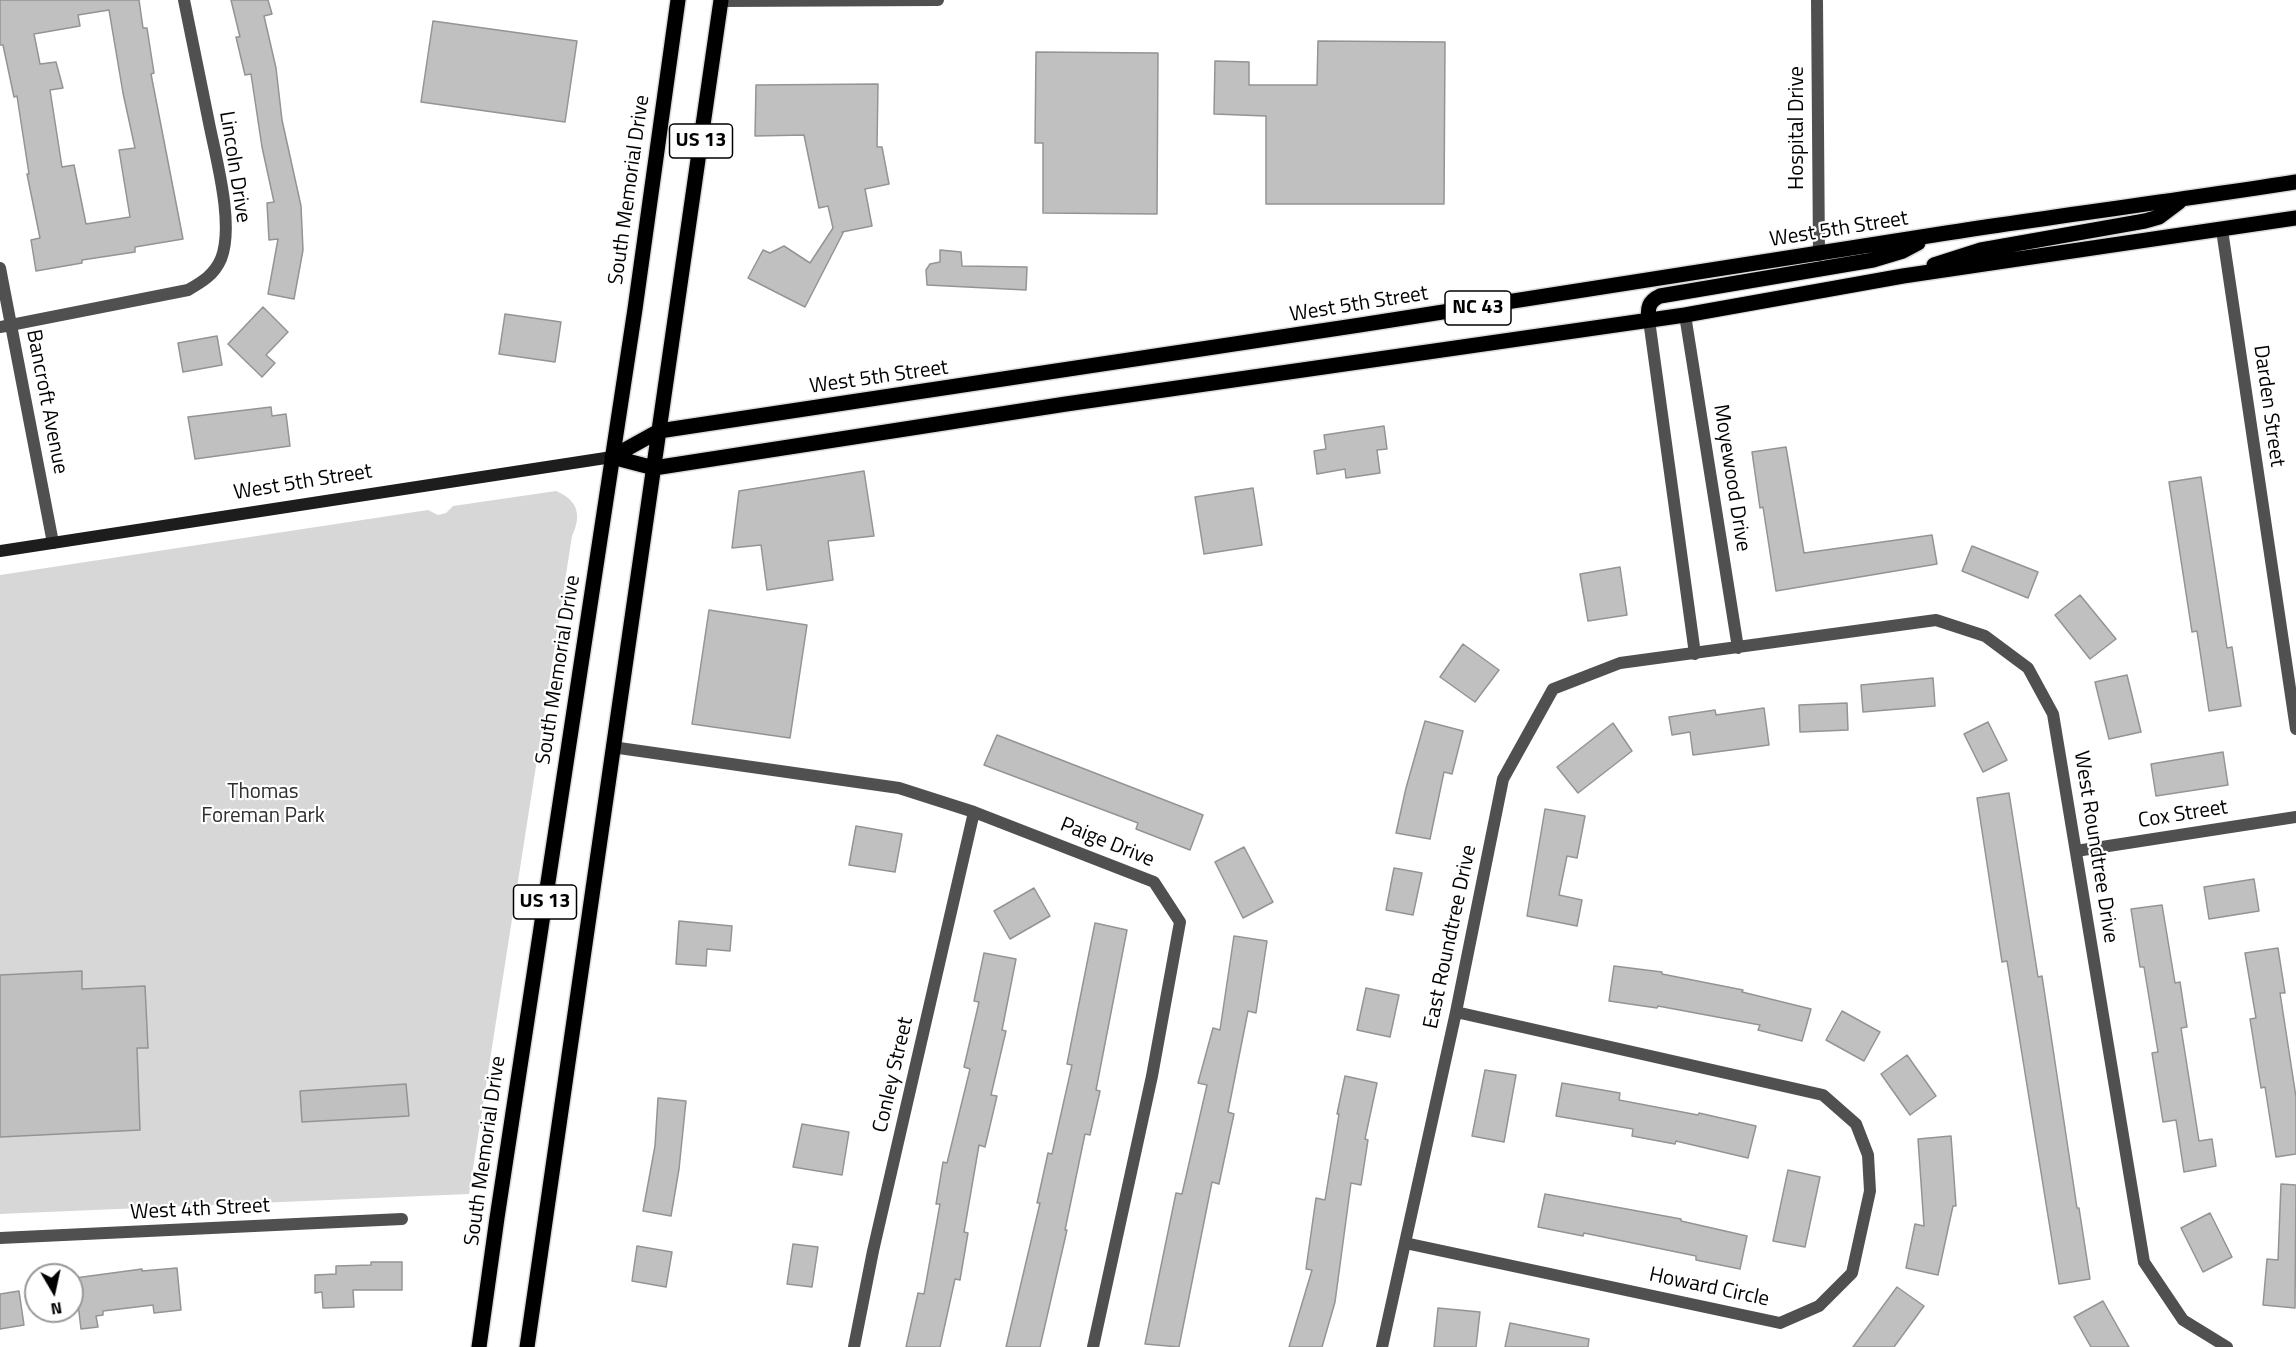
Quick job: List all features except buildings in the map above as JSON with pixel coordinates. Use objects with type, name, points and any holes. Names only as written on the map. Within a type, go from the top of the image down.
[{"type":"main road","name":"South Memorial Drive","points":[[479,1347],[678,0]]},
{"type":"main road","name":"US 13","points":[[527,1347],[721,0]]},
{"type":"main road","name":"West 5th Street","points":[[0,551],[612,457],[659,431],[1125,363],[1934,235],[2180,201],[2296,182]]},
{"type":"main road","points":[[1903,276],[1981,250],[2145,221],[2159,217],[2180,201]]},
{"type":"main road","name":"West 5th Street","points":[[612,457],[654,468],[1066,404],[1685,315],[1903,276],[2296,218]]},
{"type":"main road","points":[[1649,320],[1648,305],[1660,296],[1873,260],[1903,251],[1934,235]]},
{"type":"street","name":"Lincoln Drive","points":[[6,326],[188,290],[215,271],[222,258],[225,242],[224,197],[184,0]]},
{"type":"street","points":[[721,0],[938,0]]},
{"type":"street","name":"Hospital Drive","points":[[1817,0],[1819,255]]},
{"type":"street","name":"Darden Street","points":[[2222,230],[2296,729]]},
{"type":"street","name":"Bancroft Avenue","points":[[0,268],[6,326],[53,543]]},
{"type":"street","name":"Moyewood Drive","points":[[1685,315],[1738,648]]},
{"type":"street","points":[[1649,320],[1695,654]]},
{"type":"street","name":"West Roundtree Drive","points":[[1695,654],[1936,620],[1985,636],[2028,668],[2053,714],[2144,1262],[2183,1320],[2227,1347]]},
{"type":"street","name":"East Roundtree Drive","points":[[1382,1347],[1456,1012],[1503,778],[1552,689],[1620,663],[1695,654]]},
{"type":"street","name":"Paige Drive","points":[[612,747],[897,788],[974,812],[1154,882],[1180,922],[1152,1076],[1093,1347]]},
{"type":"street","name":"Conley Street","points":[[854,1347],[873,1251],[974,812]]},
{"type":"street","name":"Cox Street","points":[[2076,851],[2296,817]]},
{"type":"street","name":"Howard Circle","points":[[1405,1243],[1780,1323],[1819,1306],[1852,1273],[1870,1191],[1868,1155],[1856,1124],[1822,1095],[1456,1012]]},
{"type":"street","name":"West 4th Street","points":[[0,1238],[402,1219]]},
{"type":"green space","name":"Thomas Foreman Park","points":[[556,491],[573,504],[577,521],[572,536],[469,1194],[0,1214],[0,575],[428,510],[438,515],[446,513],[453,506]]}]
